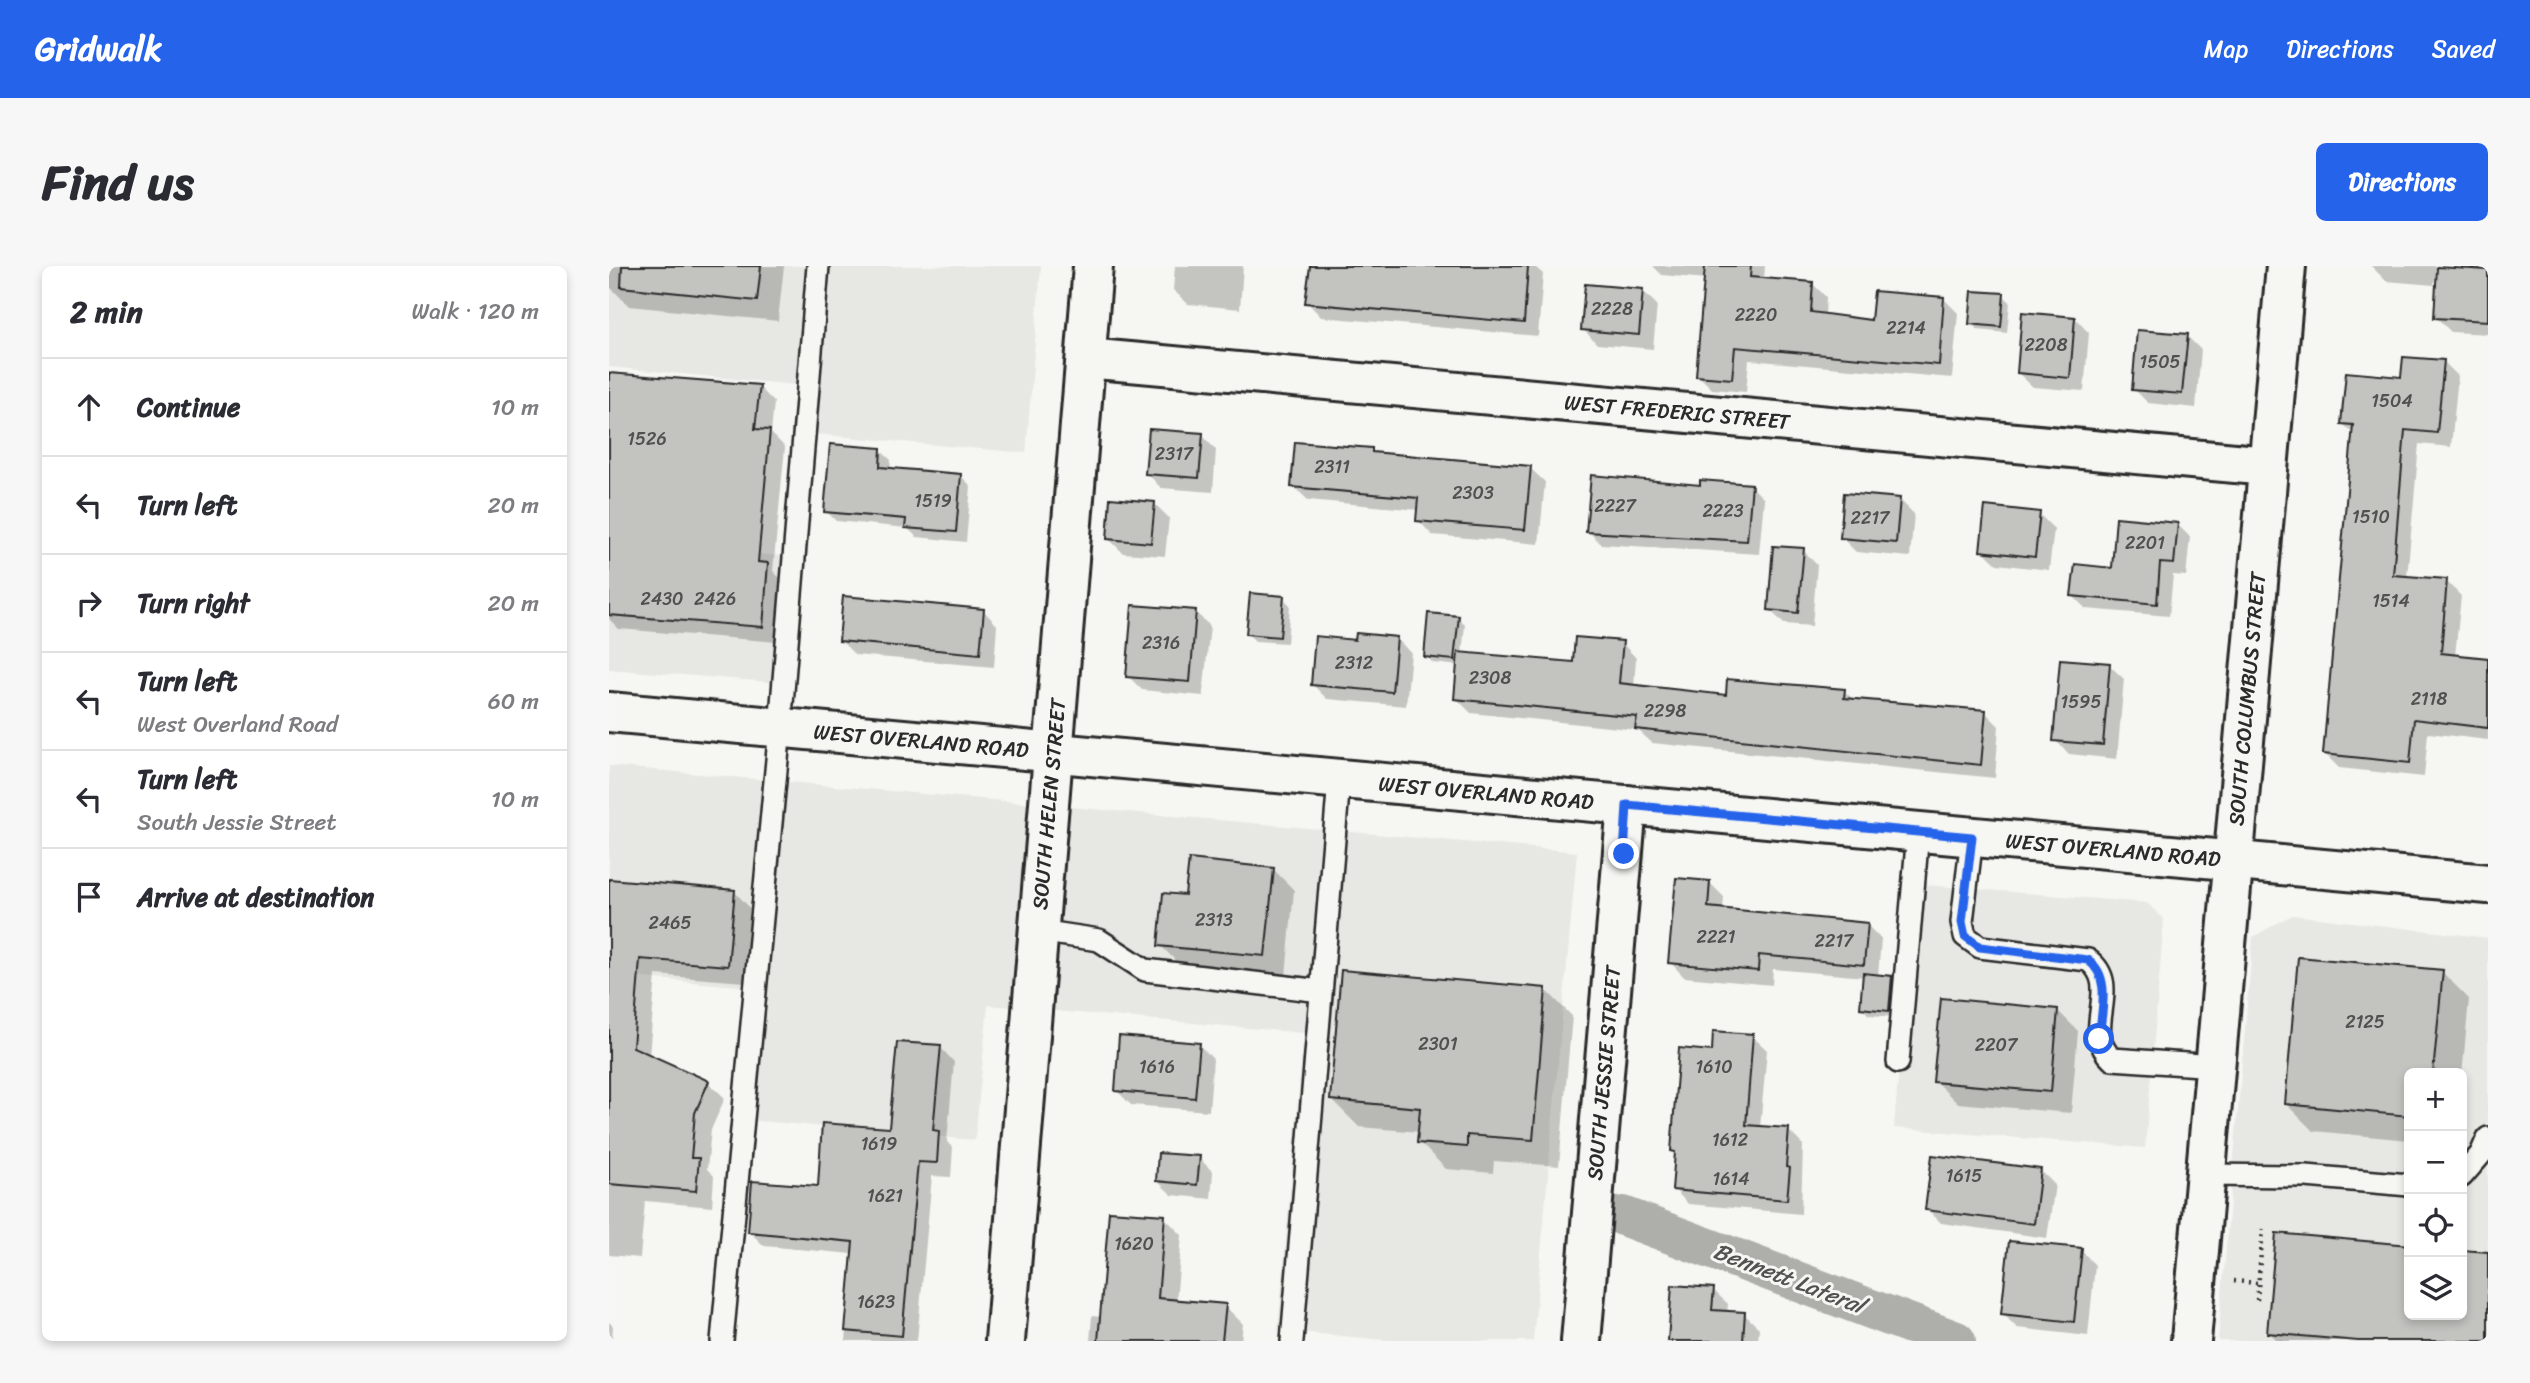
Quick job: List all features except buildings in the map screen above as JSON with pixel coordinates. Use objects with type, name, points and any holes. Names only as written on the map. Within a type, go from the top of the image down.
[{"type":"street","name":"SOUTH HELEN STREET","points":[[1005,1341],[1093,266]]},
{"type":"street","name":"SOUTH COLUMBUS STREET","points":[[2191,1341],[2286,266]]},
{"type":"street","name":"WEST FREDERIC STREET","points":[[1086,358],[2268,466]]},
{"type":"street","name":"WEST OVERLAND ROAD","points":[[609,712],[2488,884]]},
{"type":"street","name":"SOUTH JESSIE STREET","points":[[1581,1341],[1627,805]]},
{"type":"lane","points":[[722,1341],[780,728],[818,266]]},
{"type":"lane","points":[[1292,1341],[1339,779]]},
{"type":"lane","points":[[1898,1062],[1918,832]]},
{"type":"lane","points":[[1972,837],[1962,922],[1965,936],[1980,947],[2088,960],[2098,967],[2104,982],[2099,1039],[2102,1049],[2112,1059],[2216,1066]]},
{"type":"lane","points":[[1039,931],[1099,940],[1145,970],[1321,991]]},
{"type":"lane","points":[[2467,1170],[2481,1154],[2488,1139]]},
{"type":"lane","points":[[2206,1175],[2306,1176],[2404,1185]]},
{"type":"path","points":[[2257,1300],[2263,1229]]},
{"type":"shaded area","points":[[609,266],[1041,266],[1026,453],[814,434],[818,387],[609,367]]},
{"type":"shaded area","points":[[609,540],[803,558],[792,684],[609,669]]},
{"type":"shaded area","points":[[609,766],[1577,852],[1533,1341],[1396,1341],[1278,1330],[1304,1033],[988,1005],[975,1140],[749,1120],[761,988],[609,975]]},
{"type":"shaded area","points":[[1914,884],[2147,903],[2164,919],[2145,1148],[1894,1128]]},
{"type":"shaded area","points":[[2292,915],[2488,938],[2488,1341],[2218,1341],[2253,937]]},
{"type":"waterway","name":"Bennett Lateral","points":[[1623,1216],[1956,1341]]},
{"type":"route","points":[[1624,854],[1627,805],[1972,837],[1962,922],[1965,936],[1980,947],[2088,960],[2098,967],[2104,982],[2099,1039]]}]
